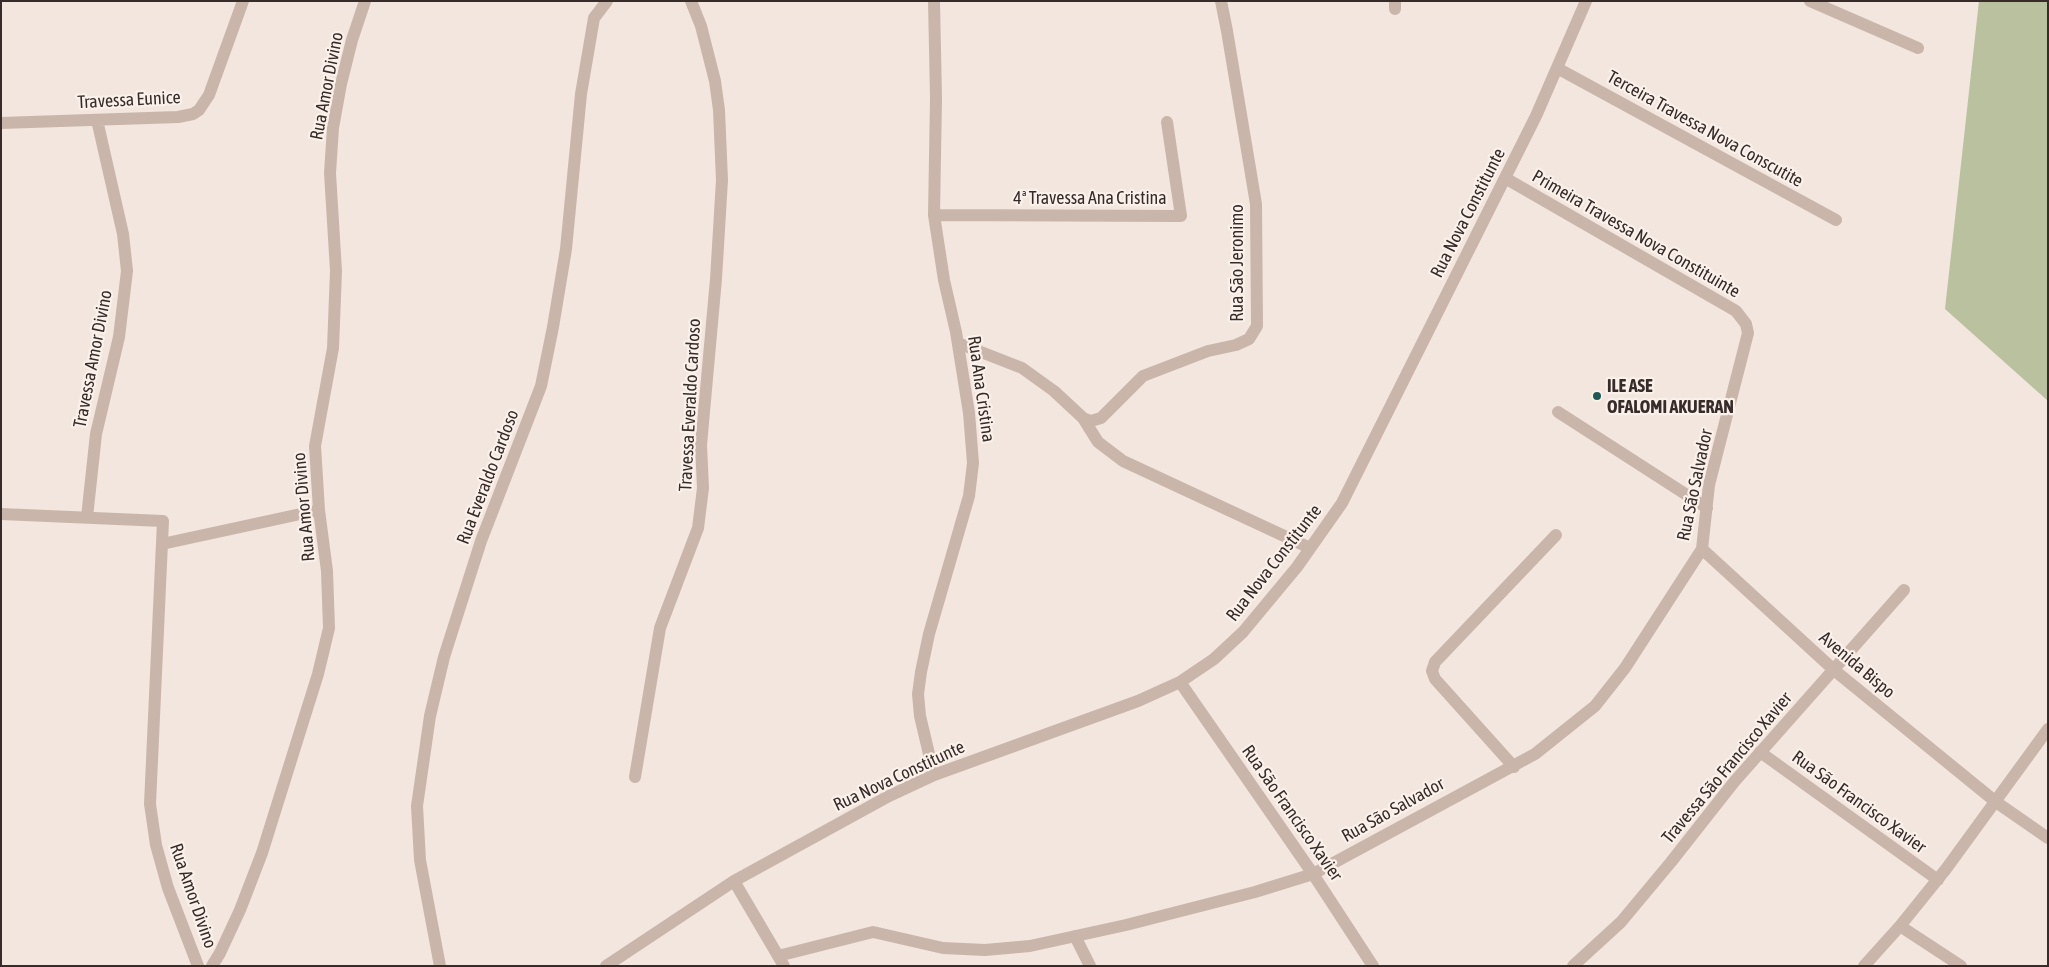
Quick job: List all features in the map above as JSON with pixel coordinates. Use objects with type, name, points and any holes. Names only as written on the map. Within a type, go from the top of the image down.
[{"type":"street","name":"Travessa Eunice","points":[[1,123],[178,118],[193,114],[199,110],[209,95],[243,1]]},
{"type":"street","name":"Rua Amor Divino","points":[[212,966],[240,910],[262,853],[323,658],[329,628],[327,571],[319,510],[316,446],[333,348],[336,271],[330,173],[333,128],[352,40],[365,1]]},
{"type":"street","name":"Rua Everaldo Cardoso","points":[[440,966],[420,860],[417,806],[430,716],[444,657],[481,541],[541,386],[554,327],[566,249],[581,94],[594,18],[607,1]]},
{"type":"street","name":"Travessa Everaldo Cardoso","points":[[635,776],[660,628],[698,528],[703,488],[701,445],[716,279],[722,180],[719,110],[715,82],[701,26],[691,1]]},
{"type":"street","name":"Rua Ana Cristina","points":[[934,1],[936,98],[934,215],[944,280],[958,343],[969,412],[973,463],[969,496],[929,634],[918,694],[920,716],[934,775]]},
{"type":"street","name":"Rua São Jeronimo","points":[[1083,418],[1091,421],[1101,418],[1143,376],[1208,351],[1236,345],[1249,339],[1257,326],[1256,204],[1221,1]]},
{"type":"street","name":"Rua Nova Constitunte","points":[[606,966],[734,881],[840,822],[934,775],[1138,701],[1180,682],[1214,659],[1244,632],[1292,574],[1342,503],[1536,116],[1586,1]]},
{"type":"street","points":[[1810,1],[1918,48]]},
{"type":"street","name":"Terceira Travessa Nova Conscutite","points":[[1557,68],[1836,220]]},
{"type":"street","name":"Travessa Amor Divino","points":[[87,517],[96,434],[119,336],[127,272],[123,234],[97,120]]},
{"type":"street","name":"4ª Travessa Ana Cristina","points":[[934,215],[1181,216],[1167,122]]},
{"type":"street","name":"Primeira Travessa Nova Constituinte","points":[[1505,178],[1736,311],[1746,324]]},
{"type":"street","name":"Rua São Salvador","points":[[781,961],[873,932],[943,948],[985,950],[1030,946],[1255,892],[1313,874],[1514,767],[1560,736],[1595,706],[1625,668],[1702,549],[1710,486],[1747,346],[1748,333],[1746,324]]},
{"type":"street","points":[[958,343],[1022,368],[1054,391],[1083,418],[1098,442],[1123,462],[1310,548]]},
{"type":"street","points":[[1558,412],[1707,508]]},
{"type":"street","points":[[162,544],[319,510]]},
{"type":"street","name":"Rua Amor Divino","points":[[1,514],[163,521],[150,804],[156,845],[168,888],[198,966]]},
{"type":"street","points":[[1514,767],[1434,679],[1432,671],[1435,662],[1556,535]]},
{"type":"street","name":"Avenida Bispo","points":[[1702,549],[1834,670],[1996,802],[2048,838]]},
{"type":"street","name":"Travessa São Francisco Xavier","points":[[1573,966],[1620,922],[1671,862],[1734,782],[1904,590]]},
{"type":"street","name":"Rua São Francisco Xavier","points":[[1180,682],[1313,874],[1373,966]]},
{"type":"street","points":[[1864,966],[1938,880],[2048,729]]},
{"type":"street","name":"Rua São Francisco Xavier","points":[[1760,752],[1938,880]]},
{"type":"street","points":[[734,881],[781,961]]},
{"type":"street","points":[[1900,926],[1961,966]]},
{"type":"street","points":[[1075,936],[1090,966]]},
{"type":"green space","points":[[1979,1],[2048,1],[2048,401],[1945,309]]},
{"type":"place","name":"ILE ASE OFALOMI AKUERAN","points":[[1597,396]]}]
